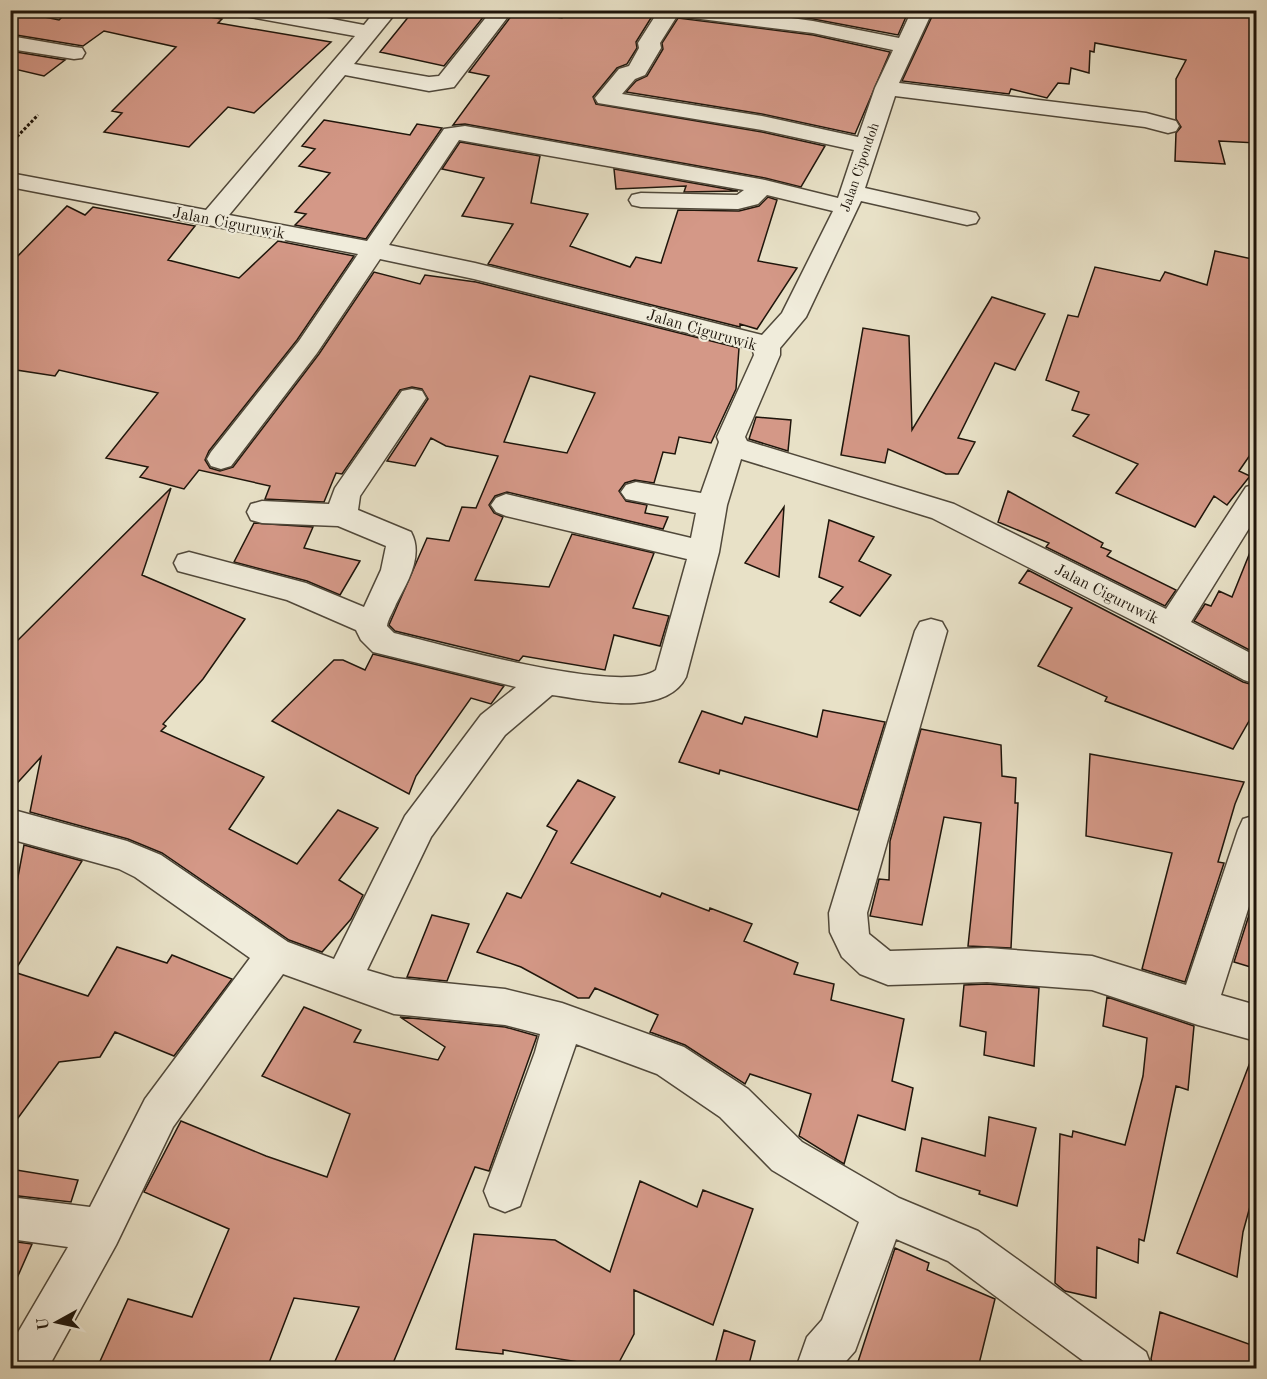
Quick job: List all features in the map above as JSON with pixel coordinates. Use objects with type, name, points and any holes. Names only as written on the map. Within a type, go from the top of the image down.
[{"type":"street","points":[[245,10],[369,32]]},
{"type":"street","points":[[212,219],[388,10]]},
{"type":"street","points":[[340,68],[429,84],[446,82],[503,10]]},
{"type":"street","points":[[670,10],[649,43],[651,48],[638,70],[627,74],[609,96],[762,123],[867,146]]},
{"type":"street","points":[[679,10],[813,27],[906,46]]},
{"type":"street","name":"Jalan Cipondoh","points":[[766,347],[793,317],[850,199],[886,88],[923,10]]},
{"type":"street","points":[[10,42],[74,53]]},
{"type":"street","points":[[886,88],[1146,120],[1168,126]]},
{"type":"street","points":[[221,459],[308,347],[450,137],[456,133],[765,187],[967,218]]},
{"type":"street","name":"Jalan Ciguruwik","points":[[10,180],[375,250],[475,272],[734,335],[766,347],[767,355],[731,437],[732,444],[740,450],[934,507],[1257,671]]},
{"type":"street","points":[[641,200],[738,202],[749,199],[765,187]]},
{"type":"street","points":[[342,515],[345,495],[412,398]]},
{"type":"street","points":[[262,512],[342,515],[400,540],[401,557],[371,623],[374,636],[384,642],[546,681],[630,691],[661,684],[670,677],[704,552],[712,505],[732,444]]},
{"type":"street","points":[[636,492],[712,505]]},
{"type":"street","points":[[1172,626],[1257,494]]},
{"type":"street","points":[[506,505],[704,552]]},
{"type":"street","points":[[189,563],[296,591],[371,623]]},
{"type":"street","points":[[931,631],[848,913],[849,932],[853,942],[861,951],[886,968],[987,965],[1092,973],[1257,1023]]},
{"type":"street","points":[[343,980],[418,827],[493,725],[546,681]]},
{"type":"street","points":[[10,824],[127,856],[148,866],[275,954],[343,980],[394,996],[505,1006],[562,1021],[670,1060],[734,1103],[787,1156],[884,1213],[963,1246],[1130,1368]]},
{"type":"street","points":[[1198,1007],[1257,830]]},
{"type":"street","points":[[23,1368],[101,1230],[159,1113],[275,954]]},
{"type":"street","points":[[505,1191],[555,1052],[562,1021]]},
{"type":"street","points":[[818,1368],[823,1353],[839,1335],[884,1213]]},
{"type":"street","points":[[10,1218],[101,1230]]},
{"type":"path","points":[[987,10],[1012,15]]},
{"type":"path","points":[[10,144],[38,115]]},
{"type":"building","points":[[10,10],[59,20],[70,10],[168,10],[222,19],[218,23],[331,42],[254,113],[228,107],[189,147],[104,132],[122,113],[112,111],[176,47],[104,31],[83,46],[10,34]]},
{"type":"building","points":[[414,10],[489,10],[444,66],[380,52]]},
{"type":"building","points":[[568,10],[656,10],[636,42],[637,48],[627,64],[617,68],[593,97],[596,104],[762,132],[825,146],[801,187],[765,178],[465,124],[453,125],[489,76],[469,72],[515,11],[562,18]]},
{"type":"building","points":[[752,10],[847,10],[886,17],[888,10],[909,10],[898,35]]},
{"type":"building","points":[[935,10],[1257,10],[1257,143],[1219,141],[1225,164],[1175,161],[1176,133],[1181,127],[1176,119],[1176,79],[1186,60],[1095,43],[1094,52],[1090,51],[1089,73],[1071,68],[1069,84],[1058,83],[1047,98],[1011,89],[1009,94],[902,81]]},
{"type":"building","points":[[678,18],[813,35],[890,52],[855,134],[762,114],[626,92],[636,81],[647,76],[663,49],[662,43]]},
{"type":"building","points":[[10,51],[65,60],[44,76],[10,68]]},
{"type":"building","points":[[324,120],[410,135],[417,124],[442,128],[366,239],[295,225],[306,214],[295,212],[330,173],[299,166],[315,149],[302,146]]},
{"type":"building","points":[[460,142],[540,156],[531,203],[588,214],[570,246],[630,267],[636,257],[661,263],[678,210],[739,211],[759,206],[768,197],[777,200],[758,261],[797,268],[757,329],[740,324],[740,327],[488,264],[513,224],[462,216],[484,178],[442,169]]},
{"type":"building","points":[[614,169],[738,191],[684,192],[686,186],[616,189]]},
{"type":"building","points":[[67,206],[85,215],[93,207],[195,226],[168,260],[239,278],[278,241],[354,256],[297,340],[209,451],[205,460],[210,468],[220,471],[233,467],[319,354],[374,272],[420,284],[425,275],[476,282],[739,348],[736,389],[711,443],[679,437],[675,454],[663,452],[654,483],[635,480],[625,483],[619,491],[626,501],[647,505],[645,513],[668,517],[663,529],[507,492],[495,496],[489,505],[494,513],[503,517],[475,580],[549,587],[572,534],[654,553],[633,608],[669,616],[660,646],[614,635],[605,670],[523,656],[519,661],[395,631],[389,625],[427,538],[449,541],[462,507],[476,508],[498,456],[446,446],[431,438],[415,466],[387,461],[428,399],[422,389],[412,387],[400,390],[342,474],[336,473],[324,502],[265,499],[270,486],[199,470],[184,489],[140,477],[148,467],[106,458],[158,393],[59,370],[55,376],[10,369],[10,264]],"holes":[[[530,376],[595,393],[567,453],[504,442]]]},
{"type":"building","points":[[1215,251],[1257,260],[1257,445],[1239,471],[1250,476],[1227,505],[1214,496],[1195,527],[1116,493],[1138,464],[1073,436],[1089,415],[1072,410],[1079,392],[1046,380],[1068,315],[1078,317],[1095,267],[1160,281],[1165,272],[1207,285]]},
{"type":"building","points":[[992,297],[1045,314],[1015,370],[995,363],[958,438],[975,442],[958,474],[946,474],[888,449],[885,463],[841,455],[863,328],[909,336],[912,430]]},
{"type":"building","points":[[756,417],[791,420],[788,451],[749,439]]},
{"type":"building","points":[[171,488],[142,575],[245,619],[203,679],[163,724],[166,726],[161,731],[264,777],[229,829],[297,864],[338,810],[378,828],[339,880],[363,895],[351,919],[322,952],[289,940],[162,853],[128,839],[30,812],[41,757],[10,791],[10,648]]},
{"type":"building","points":[[1008,491],[1103,543],[1101,547],[1111,551],[1107,556],[1176,590],[1165,606],[1046,547],[1049,543],[998,522]]},
{"type":"building","points":[[784,507],[779,577],[745,563]]},
{"type":"building","points":[[829,520],[874,537],[859,561],[891,575],[860,616],[830,602],[843,587],[819,577]]},
{"type":"building","points":[[254,523],[313,527],[304,548],[360,561],[340,595],[307,581],[234,562]]},
{"type":"building","points":[[1255,540],[1257,540],[1257,654],[1194,621],[1205,604],[1211,606],[1219,591],[1232,597]]},
{"type":"building","points":[[1028,570],[1243,682],[1257,686],[1257,707],[1233,749],[1105,701],[1107,697],[1038,666],[1072,608],[1019,583]]},
{"type":"building","points":[[373,654],[504,686],[491,704],[471,698],[416,776],[409,794],[272,721],[334,660],[343,660],[365,670]]},
{"type":"building","points":[[823,710],[885,722],[858,810],[720,770],[719,774],[679,762],[702,711],[742,724],[745,717],[817,737]]},
{"type":"building","points":[[921,729],[1001,745],[1002,776],[1016,778],[1015,803],[1018,803],[1011,948],[968,946],[981,823],[944,817],[922,925],[870,916],[879,879],[889,880],[890,841]]},
{"type":"building","points":[[1090,754],[1244,782],[1218,862],[1224,863],[1185,982],[1142,969],[1172,853],[1086,836]]},
{"type":"building","points":[[578,780],[615,797],[571,863],[660,897],[662,893],[752,924],[744,941],[798,963],[794,974],[834,984],[831,1000],[904,1019],[892,1081],[913,1088],[905,1130],[858,1115],[844,1164],[799,1136],[811,1094],[750,1074],[745,1084],[685,1045],[650,1032],[658,1015],[595,988],[589,998],[578,998],[521,967],[477,952],[507,893],[521,898],[557,831],[547,826]]},
{"type":"building","points":[[24,845],[82,861],[14,972],[88,996],[117,947],[167,963],[172,955],[232,979],[174,1056],[115,1032],[100,1057],[59,1062],[10,1129],[10,904],[14,898]]},
{"type":"building","points":[[1257,890],[1257,969],[1234,962]]},
{"type":"building","points":[[432,915],[469,924],[447,981],[407,977]]},
{"type":"building","points":[[987,984],[1039,988],[1034,1066],[984,1055],[986,1032],[960,1026],[964,985]]},
{"type":"building","points":[[1107,997],[1194,1026],[1188,1090],[1176,1086],[1144,1241],[1139,1239],[1138,1263],[1097,1247],[1096,1298],[1065,1291],[1055,1283],[1060,1134],[1072,1137],[1073,1131],[1125,1145],[1143,1076],[1147,1038],[1103,1026]]},
{"type":"building","points":[[304,1007],[361,1030],[354,1042],[438,1060],[445,1047],[400,1017],[505,1027],[537,1036],[489,1171],[475,1167],[391,1368],[332,1368],[359,1307],[294,1298],[267,1368],[97,1368],[128,1299],[192,1317],[229,1229],[144,1192],[181,1121],[266,1156],[327,1177],[350,1114],[262,1076]]},
{"type":"building","points":[[1254,1052],[1257,1052],[1257,1181],[1243,1232],[1237,1277],[1177,1253]]},
{"type":"building","points":[[989,1117],[1036,1128],[1017,1206],[979,1194],[980,1191],[916,1171],[922,1138],[985,1156]]},
{"type":"building","points":[[10,1169],[78,1180],[71,1202],[10,1195]]},
{"type":"building","points":[[640,1181],[697,1207],[703,1190],[753,1209],[713,1325],[634,1290],[634,1334],[616,1368],[503,1350],[503,1354],[456,1349],[474,1234],[555,1240],[610,1272]]},
{"type":"building","points":[[10,1241],[32,1244],[10,1294]]},
{"type":"building","points":[[895,1248],[929,1263],[927,1270],[995,1299],[978,1368],[856,1368]]},
{"type":"building","points":[[1160,1312],[1257,1347],[1257,1368],[1154,1368],[1151,1359]]},
{"type":"building","points":[[724,1330],[755,1341],[748,1368],[714,1368]]}]
